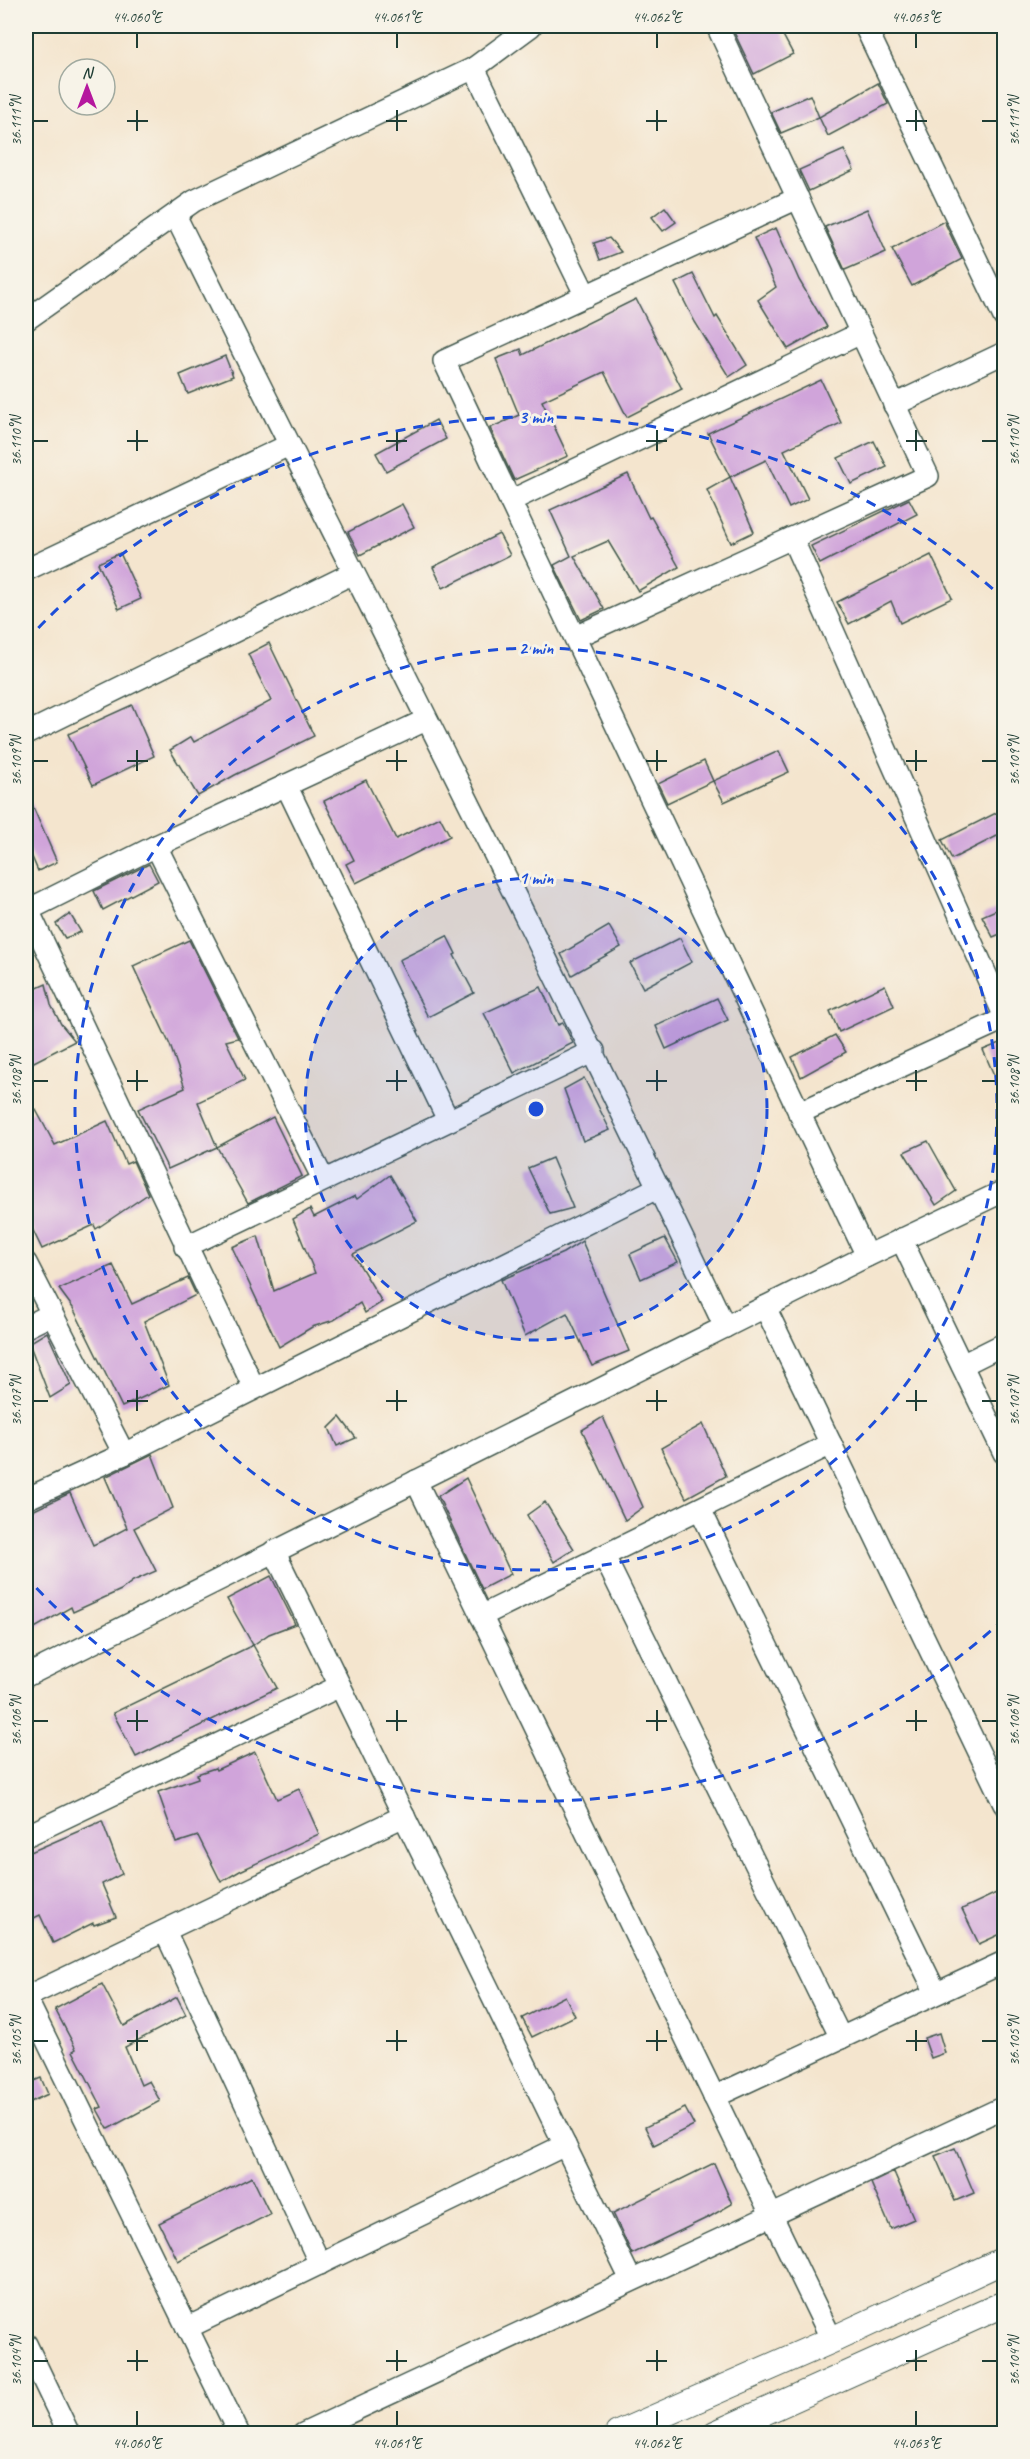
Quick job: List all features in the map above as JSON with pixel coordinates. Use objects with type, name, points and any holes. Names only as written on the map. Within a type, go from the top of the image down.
[{"type":"street","points":[[26,320],[194,201],[474,68],[531,26]]},
{"type":"street","points":[[574,637],[928,476],[717,26]]},
{"type":"street","points":[[865,26],[1005,317]]},
{"type":"street","points":[[474,68],[586,296]]},
{"type":"street","points":[[798,198],[444,361],[867,1256]]},
{"type":"street","points":[[175,215],[426,720],[594,1051],[725,1326]]},
{"type":"street","points":[[510,501],[861,333]]},
{"type":"street","points":[[894,405],[1005,353]]},
{"type":"street","points":[[26,570],[289,445]]},
{"type":"street","points":[[792,538],[1005,1017],[799,1113]]},
{"type":"street","points":[[26,734],[353,573]]},
{"type":"street","points":[[254,1388],[26,910],[286,784],[426,720]]},
{"type":"street","points":[[286,784],[448,1120]]},
{"type":"street","points":[[156,846],[323,1179]]},
{"type":"street","points":[[185,1247],[594,1051]]},
{"type":"street","points":[[26,1499],[124,1454],[659,1187]]},
{"type":"street","points":[[26,1676],[725,1326],[901,1239],[1005,1191]]},
{"type":"street","points":[[901,1239],[1005,1453]]},
{"type":"street","points":[[26,1263],[50,1315],[124,1454]]},
{"type":"street","points":[[765,1307],[1005,1804]]},
{"type":"street","points":[[26,1327],[50,1315]]},
{"type":"street","points":[[962,1365],[1005,1344]]},
{"type":"street","points":[[481,1616],[831,1444]]},
{"type":"street","points":[[416,1481],[832,2340]]},
{"type":"street","points":[[700,1509],[936,1993]]},
{"type":"street","points":[[274,1551],[631,2280]]},
{"type":"street","points":[[604,1556],[841,2038]]},
{"type":"street","points":[[26,1836],[340,1686]]},
{"type":"street","points":[[239,2433],[26,1997],[404,1816]]},
{"type":"street","points":[[165,1931],[320,2264]]},
{"type":"street","points":[[714,2097],[1005,1962]]},
{"type":"street","points":[[303,2433],[1005,2107]]},
{"type":"street","points":[[188,2328],[565,2145]]},
{"type":"street","points":[[618,2433],[832,2340],[1005,2260]]},
{"type":"street","points":[[715,2433],[1005,2304]]},
{"type":"street","points":[[26,2343],[69,2433]]},
{"type":"building","points":[[731,26],[778,26],[793,54],[754,74]]},
{"type":"building","points":[[878,83],[888,104],[828,136],[819,117]]},
{"type":"building","points":[[810,95],[819,117],[781,133],[771,112]]},
{"type":"building","points":[[844,150],[854,170],[809,191],[799,170]]},
{"type":"building","points":[[665,207],[676,222],[663,231],[652,217]]},
{"type":"building","points":[[867,209],[886,252],[845,270],[825,227]]},
{"type":"building","points":[[944,221],[962,259],[912,286],[892,249]]},
{"type":"building","points":[[776,228],[799,280],[827,327],[788,349],[758,300],[776,287],[754,238]]},
{"type":"building","points":[[609,238],[621,252],[600,260],[594,243]]},
{"type":"building","points":[[693,274],[715,318],[717,316],[747,365],[729,377],[695,322],[675,283]]},
{"type":"building","points":[[636,299],[682,389],[627,417],[604,372],[542,401],[568,456],[514,480],[490,428],[519,415],[496,359],[521,349],[523,355]]},
{"type":"building","points":[[225,356],[233,376],[188,394],[180,375]]},
{"type":"building","points":[[821,380],[841,423],[784,450],[808,499],[789,508],[766,460],[730,477],[708,433]]},
{"type":"building","points":[[436,420],[446,439],[386,471],[376,453]]},
{"type":"building","points":[[874,441],[887,467],[851,484],[838,458]]},
{"type":"building","points":[[628,474],[649,518],[651,517],[679,567],[638,591],[608,541],[574,556],[604,609],[581,620],[554,565],[571,556],[550,510]]},
{"type":"building","points":[[730,477],[754,532],[731,543],[707,490]]},
{"type":"building","points":[[909,499],[917,514],[820,564],[811,546]]},
{"type":"building","points":[[402,504],[414,527],[360,555],[348,532]]},
{"type":"building","points":[[499,534],[510,555],[443,588],[433,567]]},
{"type":"building","points":[[120,553],[141,599],[119,609],[98,563]]},
{"type":"building","points":[[931,555],[952,598],[900,623],[891,601],[849,624],[837,602]]},
{"type":"building","points":[[269,643],[314,736],[198,796],[170,750],[191,737],[194,742],[271,701],[248,654]]},
{"type":"building","points":[[132,705],[154,756],[93,785],[68,734]]},
{"type":"building","points":[[779,751],[789,772],[724,802],[713,781]]},
{"type":"building","points":[[704,761],[713,781],[667,803],[658,784]]},
{"type":"building","points":[[366,780],[396,839],[440,817],[450,836],[356,883],[346,864],[354,860],[324,801]]},
{"type":"building","points":[[26,791],[57,862],[38,871],[26,843]]},
{"type":"building","points":[[998,812],[1005,825],[1005,832],[952,859],[942,840]]},
{"type":"building","points":[[149,864],[158,881],[103,910],[94,891]]},
{"type":"building","points":[[1005,906],[1005,932],[993,937],[982,916]]},
{"type":"building","points":[[70,914],[81,932],[65,938],[56,924]]},
{"type":"building","points":[[609,926],[621,947],[572,975],[561,954]]},
{"type":"building","points":[[447,936],[456,954],[454,955],[474,993],[428,1017],[399,960]]},
{"type":"building","points":[[680,938],[692,962],[643,988],[630,963]]},
{"type":"building","points":[[189,940],[238,1038],[226,1041],[245,1080],[198,1102],[217,1147],[168,1169],[138,1109],[185,1088],[170,1045],[133,966]]},
{"type":"building","points":[[46,984],[51,1005],[61,1024],[75,1041],[26,1066],[26,993]]},
{"type":"building","points":[[885,985],[894,1006],[839,1032],[830,1011]]},
{"type":"building","points":[[541,987],[558,1025],[563,1023],[573,1043],[514,1073],[484,1013]]},
{"type":"building","points":[[717,998],[728,1020],[666,1049],[656,1026]]},
{"type":"building","points":[[835,1035],[846,1052],[801,1077],[792,1057]]},
{"type":"building","points":[[1005,1041],[1005,1100],[983,1050]]},
{"type":"building","points":[[584,1078],[610,1130],[583,1141],[564,1089]]},
{"type":"building","points":[[36,1110],[55,1145],[107,1121],[126,1164],[133,1161],[148,1194],[96,1229],[94,1225],[42,1249],[26,1216],[26,1115]]},
{"type":"building","points":[[273,1117],[302,1176],[248,1203],[217,1147]]},
{"type":"building","points":[[928,1141],[956,1191],[936,1205],[904,1152]]},
{"type":"building","points":[[552,1158],[573,1208],[550,1214],[528,1168]]},
{"type":"building","points":[[390,1175],[417,1221],[353,1254],[382,1302],[365,1313],[360,1303],[334,1320],[312,1327],[279,1347],[232,1247],[258,1236],[274,1291],[315,1273],[293,1219],[310,1209],[314,1217],[355,1196],[357,1199]]},
{"type":"building","points":[[665,1238],[678,1262],[641,1279],[630,1254]]},
{"type":"building","points":[[582,1241],[629,1351],[592,1366],[567,1313],[525,1336],[501,1280],[563,1253]]},
{"type":"building","points":[[113,1265],[132,1304],[188,1278],[196,1295],[144,1321],[169,1385],[122,1407],[73,1308],[59,1289]]},
{"type":"building","points":[[47,1332],[71,1385],[50,1398],[29,1343]]},
{"type":"building","points":[[340,1417],[356,1438],[337,1446],[329,1428]]},
{"type":"building","points":[[603,1417],[643,1507],[625,1520],[582,1430]]},
{"type":"building","points":[[703,1424],[726,1476],[686,1498],[661,1448]]},
{"type":"building","points":[[152,1454],[173,1508],[134,1528],[156,1571],[73,1612],[71,1607],[26,1633],[26,1514],[70,1493],[93,1545],[110,1537],[127,1528],[105,1477]]},
{"type":"building","points":[[466,1478],[511,1574],[482,1589],[438,1496]]},
{"type":"building","points":[[545,1502],[574,1549],[554,1562],[527,1515]]},
{"type":"building","points":[[271,1576],[295,1624],[269,1634],[253,1645],[227,1599]]},
{"type":"building","points":[[253,1645],[277,1688],[136,1757],[113,1713]]},
{"type":"building","points":[[255,1752],[277,1799],[299,1789],[319,1834],[221,1882],[198,1836],[176,1843],[158,1792],[198,1778],[197,1774],[215,1768],[216,1770]]},
{"type":"building","points":[[102,1821],[122,1874],[102,1884],[116,1917],[94,1925],[93,1923],[53,1943],[40,1915],[26,1922],[26,1854]]},
{"type":"building","points":[[1005,1889],[1005,1932],[979,1944],[962,1909]]},
{"type":"building","points":[[102,1984],[124,2026],[177,1997],[186,2015],[125,2047],[141,2085],[149,2081],[160,2101],[108,2129],[97,2109],[102,2107],[73,2051],[76,2049],[55,2009]]},
{"type":"building","points":[[565,1996],[575,2016],[532,2037],[522,2018]]},
{"type":"building","points":[[939,2033],[945,2053],[931,2058],[924,2038]]},
{"type":"building","points":[[41,2078],[48,2094],[26,2104],[26,2084]]},
{"type":"building","points":[[685,2108],[694,2125],[654,2145],[645,2127]]},
{"type":"building","points":[[955,2148],[974,2193],[955,2201],[935,2156]]},
{"type":"building","points":[[714,2163],[732,2204],[632,2254],[613,2213]]},
{"type":"building","points":[[894,2172],[914,2219],[891,2229],[871,2183]]},
{"type":"building","points":[[252,2177],[270,2214],[178,2261],[159,2223]]}]
